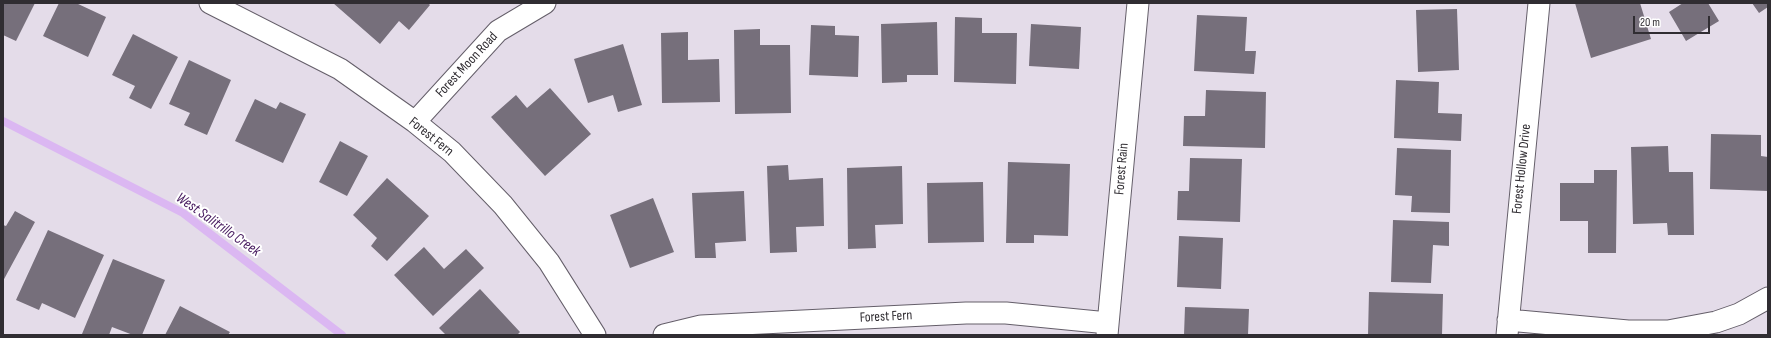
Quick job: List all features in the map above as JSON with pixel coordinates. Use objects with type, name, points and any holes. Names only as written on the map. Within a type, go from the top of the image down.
[{"type":"street","name":"Forest Fern","points":[[210,3],[340,69],[415,122],[452,152],[503,205],[549,262],[595,335]]},
{"type":"street","name":"Forest Moon Road","points":[[415,122],[498,31],[545,3]]},
{"type":"street","name":"Forest Rain","points":[[1108,329],[1138,3]]},
{"type":"street","name":"Forest Hollow Drive","points":[[1507,328],[1538,3]]},
{"type":"street","points":[[1507,328],[1668,331],[1716,322],[1739,314],[1768,298]]},
{"type":"street","name":"Forest Fern","points":[[664,335],[701,326],[966,312],[1006,313],[1108,329]]},
{"type":"building","points":[[3,3],[35,3],[16,41],[3,35]]},
{"type":"building","points":[[59,3],[76,3],[106,17],[88,57],[43,36]]},
{"type":"building","points":[[333,3],[428,3],[430,5],[409,30],[399,21],[380,44]]},
{"type":"building","points":[[1575,3],[1640,3],[1651,39],[1591,58]]},
{"type":"building","points":[[1683,3],[1708,3],[1719,21],[1686,41],[1669,12]]},
{"type":"building","points":[[1752,3],[1768,3],[1768,7],[1759,13]]},
{"type":"building","points":[[1457,9],[1459,70],[1418,72],[1416,10]]},
{"type":"building","points":[[1197,15],[1247,17],[1245,51],[1256,51],[1254,74],[1194,71]]},
{"type":"building","points":[[955,17],[982,18],[982,33],[1017,33],[1016,84],[954,82]]},
{"type":"building","points":[[937,22],[938,75],[907,75],[907,82],[882,83],[881,24]]},
{"type":"building","points":[[1031,24],[1081,27],[1079,69],[1029,66]]},
{"type":"building","points":[[811,25],[835,26],[835,35],[859,36],[858,77],[809,75]]},
{"type":"building","points":[[760,29],[760,45],[790,45],[791,113],[735,114],[734,30]]},
{"type":"building","points":[[688,32],[688,60],[719,59],[720,102],[662,103],[661,33]]},
{"type":"building","points":[[133,34],[178,57],[151,109],[129,98],[135,86],[112,75]]},
{"type":"building","points":[[623,44],[642,105],[618,112],[613,95],[588,103],[574,59]]},
{"type":"building","points":[[189,60],[231,80],[207,135],[184,125],[190,113],[169,104]]},
{"type":"building","points":[[1396,80],[1439,82],[1438,113],[1462,114],[1461,141],[1394,138]]},
{"type":"building","points":[[550,88],[591,134],[545,176],[491,117],[516,95],[527,108]]},
{"type":"building","points":[[1206,90],[1266,92],[1265,148],[1183,146],[1184,116],[1205,116]]},
{"type":"building","points":[[255,99],[276,109],[280,102],[306,114],[283,163],[235,141]]},
{"type":"building","points":[[1711,134],[1761,135],[1761,156],[1768,157],[1768,191],[1710,189]]},
{"type":"building","points":[[340,141],[368,156],[347,196],[319,182]]},
{"type":"building","points":[[1668,146],[1669,172],[1693,172],[1694,235],[1668,235],[1667,223],[1633,224],[1631,147]]},
{"type":"building","points":[[1397,148],[1451,150],[1450,213],[1411,212],[1412,196],[1395,195]]},
{"type":"building","points":[[1190,158],[1242,159],[1240,222],[1177,220],[1178,191],[1189,191]]},
{"type":"building","points":[[1008,162],[1070,164],[1068,236],[1034,235],[1034,243],[1006,243]]},
{"type":"building","points":[[788,165],[789,180],[823,178],[824,226],[796,227],[797,252],[770,253],[767,166]]},
{"type":"building","points":[[902,166],[903,224],[875,225],[876,248],[848,249],[847,168]]},
{"type":"building","points":[[1594,170],[1617,170],[1616,253],[1588,253],[1588,221],[1560,221],[1560,183],[1594,183]]},
{"type":"building","points":[[387,178],[429,216],[387,261],[371,246],[377,238],[353,215]]},
{"type":"building","points":[[983,182],[984,242],[928,243],[927,183]]},
{"type":"building","points":[[744,191],[746,241],[715,243],[716,258],[695,258],[692,193]]},
{"type":"building","points":[[653,198],[674,252],[630,268],[610,215]]},
{"type":"building","points":[[15,211],[35,222],[3,281],[3,225],[6,226]]},
{"type":"building","points":[[1393,220],[1449,222],[1449,246],[1433,245],[1431,283],[1391,282]]},
{"type":"building","points":[[48,230],[104,255],[75,318],[42,303],[39,310],[16,300]]},
{"type":"building","points":[[1179,236],[1223,238],[1221,289],[1177,287]]},
{"type":"building","points":[[424,247],[444,269],[466,249],[484,268],[433,316],[394,275]]},
{"type":"building","points":[[113,259],[165,280],[142,335],[133,335],[112,327],[109,335],[82,334]]},
{"type":"building","points":[[480,289],[520,332],[517,335],[446,335],[439,328]]},
{"type":"building","points":[[1369,292],[1443,294],[1442,335],[1368,335]]},
{"type":"building","points":[[180,306],[230,332],[228,335],[165,335]]},
{"type":"building","points":[[1185,307],[1249,309],[1248,335],[1184,335]]},
{"type":"waterway","name":"West Salitrillo Creek","points":[[3,121],[183,213],[342,335]]}]
